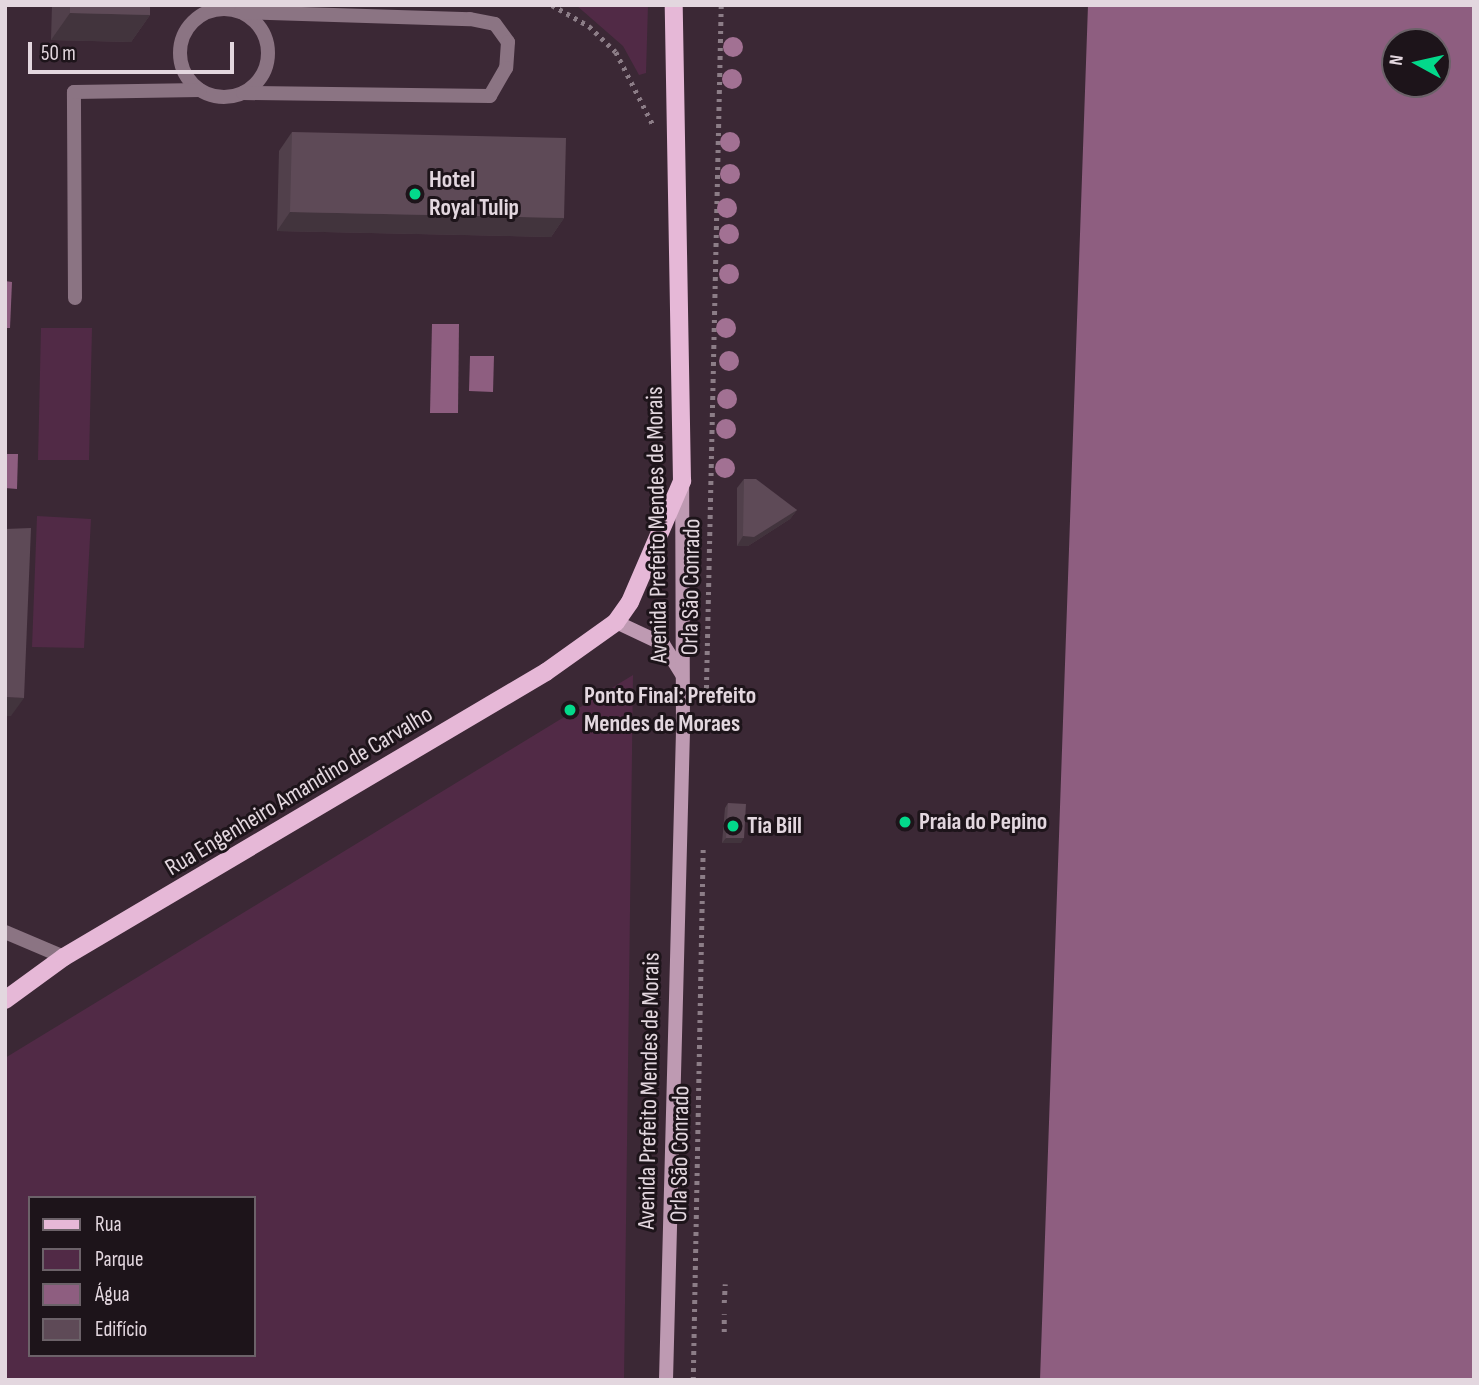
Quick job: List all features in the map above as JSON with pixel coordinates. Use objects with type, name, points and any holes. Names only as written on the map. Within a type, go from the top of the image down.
[{"type":"main road","name":"Avenida Prefeito Mendes de Morais","points":[[674,5],[682,481]]},
{"type":"main road","name":"Rua Engenheiro Amandino de Carvalho","points":[[5,1000],[64,957],[546,672],[616,622],[630,602],[682,481]]},
{"type":"street","points":[[75,298],[74,92],[200,90],[221,97],[243,93],[490,96],[506,68],[508,42],[495,24],[470,19],[212,10],[185,32],[182,68],[200,90]]},
{"type":"street","points":[[241,12],[262,30],[268,59],[264,73],[243,93]]},
{"type":"street","name":"Avenida Prefeito Mendes de Morais","points":[[666,1380],[683,676],[682,481]]},
{"type":"street","points":[[616,622],[663,644],[683,676]]},
{"type":"street","points":[[5,932],[64,957]]},
{"type":"path","points":[[552,5],[589,26],[616,52],[658,135]]},
{"type":"path","name":"Orla São Conrado","points":[[706,704],[721,5]]},
{"type":"path","name":"Orla São Conrado","points":[[694,1380],[704,842]]},
{"type":"path","points":[[724,1303],[725,1284]]},
{"type":"path","points":[[724,1314],[724,1332]]},
{"type":"green space","points":[[576,5],[648,5],[646,73],[639,75],[623,46]]},
{"type":"green space","points":[[41,328],[92,328],[89,460],[38,460]]},
{"type":"green space","points":[[37,516],[91,519],[84,648],[32,647]]},
{"type":"green space","points":[[633,675],[624,1380],[5,1380],[5,1058]]},
{"type":"water","points":[[1088,5],[1474,5],[1474,1380],[1040,1380]]},
{"type":"water","points":[[5,281],[12,282],[10,328],[5,328]]},
{"type":"water","points":[[432,324],[459,324],[458,413],[430,413]]},
{"type":"water","points":[[470,356],[494,356],[493,392],[469,391]]},
{"type":"water","points":[[5,454],[18,454],[17,489],[5,488]]},
{"type":"building","points":[[70,5],[150,5],[150,15],[70,13]]},
{"type":"building","name":"Hotel Royal Tulip","points":[[292,132],[566,138],[564,218],[290,212]]},
{"type":"building","points":[[744,479],[756,479],[797,510],[754,537],[743,536]]},
{"type":"building","points":[[31,528],[24,698],[5,697],[5,529]]},
{"type":"building","name":"Tia Bill","points":[[728,803],[746,804],[744,838],[726,838]]},
{"type":"place","name":"Hotel Royal Tulip","points":[[415,194]]},
{"type":"place","name":"Ponto Final: Prefeito Mendes de Moraes","points":[[570,710]]},
{"type":"place","name":"Praia do Pepino","points":[[905,822]]},
{"type":"place","name":"Tia Bill","points":[[733,826]]}]
